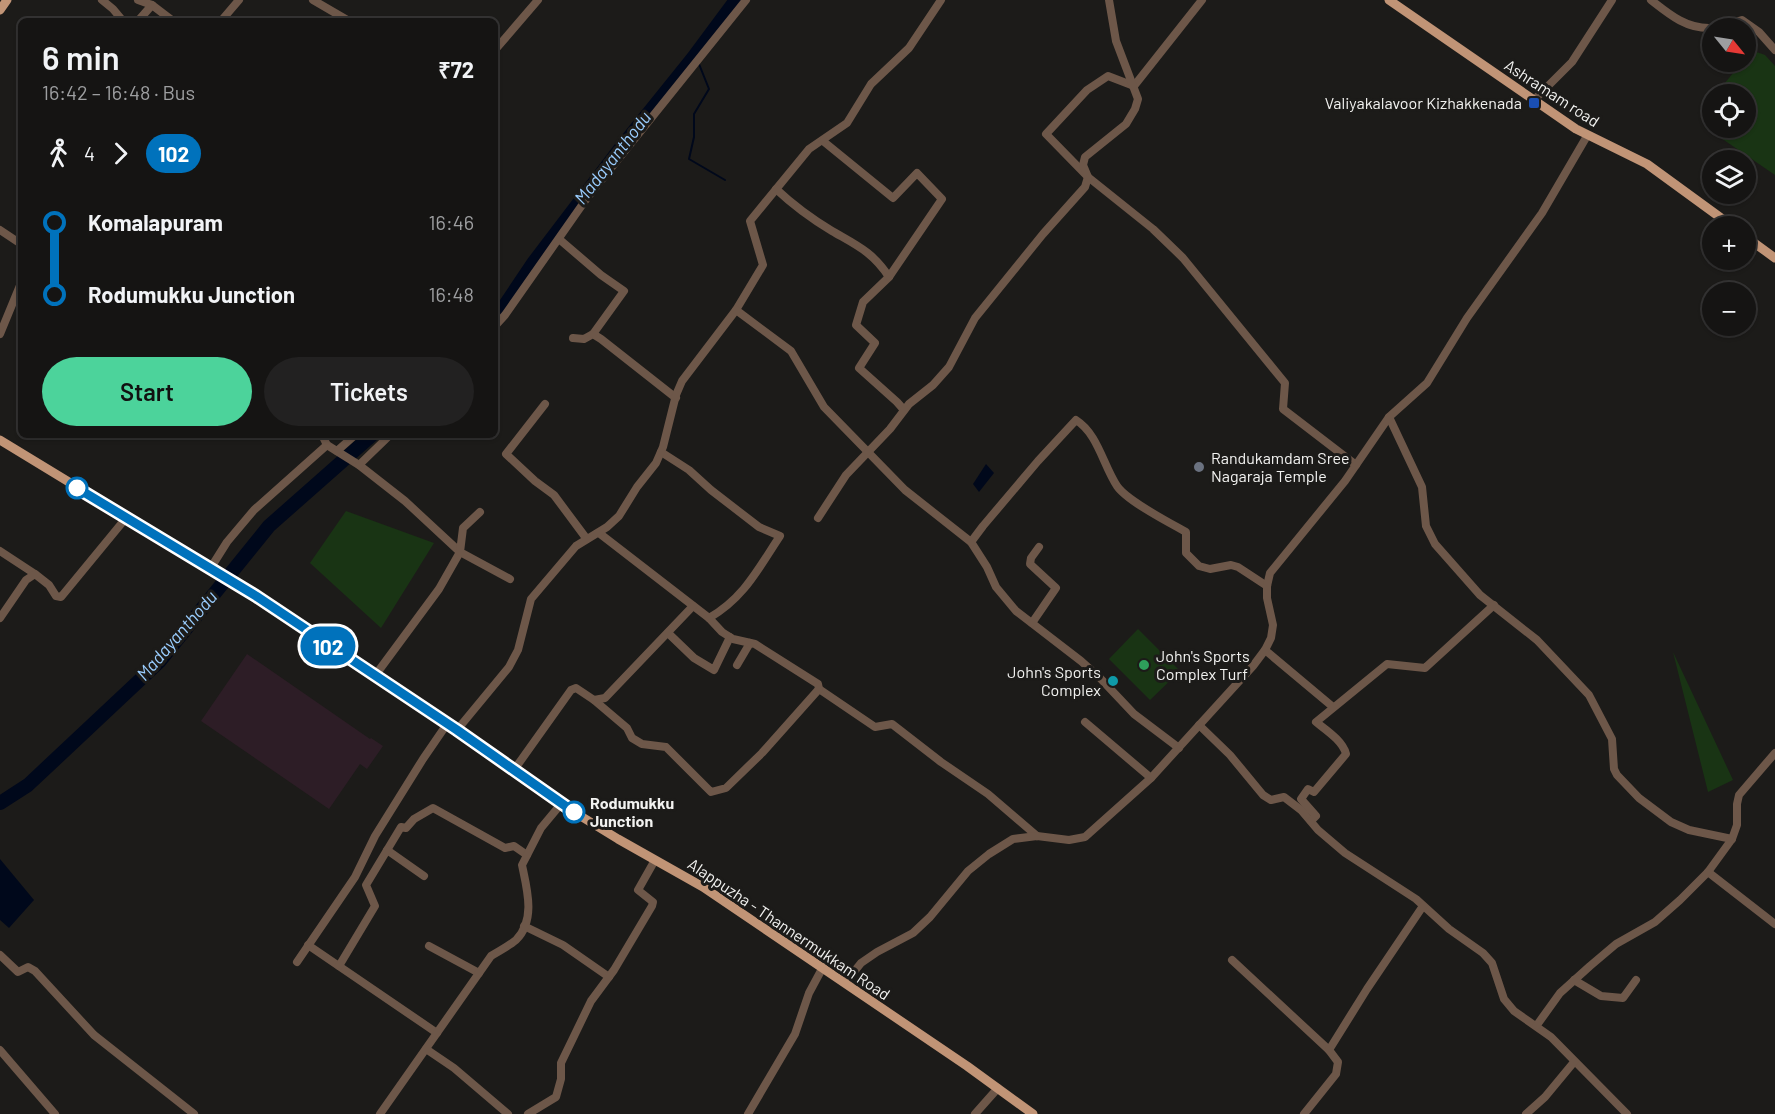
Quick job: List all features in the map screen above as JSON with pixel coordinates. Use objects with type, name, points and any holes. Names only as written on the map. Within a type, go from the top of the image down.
[{"type":"main road","points":[[0,10],[7,0]]},
{"type":"main road","name":"Ashramam road","points":[[1389,0],[1533,101],[1587,136],[1647,164],[1718,216]]},
{"type":"main road","points":[[1756,244],[1775,258]]},
{"type":"main road","points":[[1,443],[212,571]]},
{"type":"main road","name":"Alappuzha - Thannermukkam Road","points":[[212,571],[256,596],[457,730],[561,804],[703,887],[1033,1114]]},
{"type":"street","points":[[138,0],[152,5],[169,18]]},
{"type":"street","points":[[223,18],[238,0]]},
{"type":"street","points":[[314,0],[344,18]]},
{"type":"street","points":[[498,47],[538,0]]},
{"type":"street","points":[[498,323],[587,198],[746,0]]},
{"type":"street","points":[[457,730],[509,667],[518,651],[531,599],[576,546],[586,538],[599,533],[619,516],[637,487],[656,463],[682,381],[735,310],[763,265],[750,222],[809,149],[847,123],[872,84],[909,48],[941,0]]},
{"type":"street","points":[[818,518],[846,475],[866,452],[890,429],[904,410],[949,368],[975,318],[1043,234],[1085,188],[1088,177],[1083,165],[1085,157],[1126,124],[1136,109],[1138,99],[1116,41],[1109,0]]},
{"type":"street","points":[[1134,86],[1202,0]]},
{"type":"street","points":[[1533,101],[1572,62],[1612,0]]},
{"type":"street","points":[[1651,0],[1677,21],[1685,24],[1710,29],[1742,20],[1759,32],[1775,50]]},
{"type":"street","points":[[105,1],[120,18]]},
{"type":"street","points":[[141,18],[152,5]]},
{"type":"street","points":[[1134,86],[1108,76],[1087,90],[1046,134],[1088,177],[1153,229],[1183,258],[1285,383],[1283,409],[1356,465]]},
{"type":"street","points":[[845,983],[861,963],[913,933],[930,917],[968,871],[989,854],[1014,839],[1037,836],[1069,840],[1085,837],[1151,778],[1265,650],[1271,638],[1273,625],[1267,586],[1270,573],[1276,563],[1326,506],[1389,417],[1427,383],[1461,327],[1542,213],[1587,136]]},
{"type":"street","points":[[823,141],[892,198],[916,173],[942,200],[889,277],[863,302],[856,325],[875,343],[859,368],[904,410]]},
{"type":"street","points":[[776,189],[794,206],[870,253],[889,277]]},
{"type":"street","points":[[0,230],[18,242]]},
{"type":"street","points":[[559,239],[601,275],[624,291],[593,334],[584,339],[573,338]]},
{"type":"street","points":[[0,334],[18,290]]},
{"type":"street","points":[[735,310],[791,351],[824,407],[866,452],[905,490],[971,542],[987,567],[996,587],[1016,611],[1081,661],[1134,714],[1179,748]]},
{"type":"street","points":[[593,334],[676,398]]},
{"type":"street","points":[[545,404],[506,454],[554,495],[586,538]]},
{"type":"street","points":[[1389,417],[1422,487],[1426,526],[1435,544],[1480,595],[1537,640],[1589,695],[1612,739],[1614,769],[1617,775],[1639,798],[1671,822],[1689,830],[1732,838]]},
{"type":"street","points":[[971,542],[982,526],[1076,420],[1083,425],[1094,442],[1118,489],[1186,532],[1186,553],[1199,566],[1210,569],[1231,565],[1238,567],[1267,586]]},
{"type":"street","points":[[324,438],[327,445],[359,465],[405,501],[460,552],[510,579]]},
{"type":"street","points":[[340,453],[352,438]]},
{"type":"street","points":[[359,465],[387,438]]},
{"type":"street","points":[[212,571],[227,542],[254,510],[327,445]]},
{"type":"street","points":[[661,452],[689,470],[759,527],[780,536],[746,588],[726,608],[709,618]]},
{"type":"street","points":[[374,676],[439,589],[460,552],[463,528],[480,512]]},
{"type":"street","points":[[0,551],[35,574],[49,585],[56,596],[61,597],[126,518]]},
{"type":"street","points":[[599,533],[709,618],[722,633],[750,643],[779,658],[818,684],[819,689],[875,727],[892,724],[941,762],[988,794],[1037,836]]},
{"type":"street","points":[[1032,622],[1056,588],[1030,564],[1031,558],[1039,547]]},
{"type":"street","points":[[0,618],[26,580],[35,574]]},
{"type":"street","points":[[1311,821],[1316,816],[1301,799],[1308,789],[1314,792],[1346,754],[1346,750],[1338,741],[1316,722],[1386,664],[1425,668],[1494,605]]},
{"type":"street","points":[[594,700],[605,698],[693,606]]},
{"type":"street","points":[[668,633],[694,658],[714,670],[730,637]]},
{"type":"street","points":[[737,665],[750,643]]},
{"type":"street","points":[[1265,650],[1333,707]]},
{"type":"street","points":[[514,770],[571,690],[576,688],[627,728],[632,738],[642,744],[666,747],[711,792],[726,788],[762,753],[819,689]]},
{"type":"street","points":[[1085,722],[1151,778]]},
{"type":"street","points":[[297,962],[355,877],[375,836],[447,724]]},
{"type":"street","points":[[1199,725],[1230,755],[1263,795],[1271,800],[1284,797],[1301,810],[1324,836],[1345,853],[1416,899],[1449,929],[1484,953],[1492,963],[1504,999],[1514,1011],[1551,1037],[1627,1114]]},
{"type":"street","points":[[1537,1025],[1560,993],[1574,980],[1616,944],[1655,922],[1708,872],[1732,838],[1737,825],[1739,795],[1775,753]]},
{"type":"street","points":[[380,1114],[491,956],[516,940],[524,926],[530,900],[522,865],[541,828],[561,804]]},
{"type":"street","points":[[339,966],[375,906],[366,885],[401,827],[406,828],[414,819],[433,808],[505,848],[514,846],[527,855]]},
{"type":"street","points":[[387,850],[424,876]]},
{"type":"street","points":[[528,1114],[556,1097],[561,1079],[561,1063],[591,1001],[609,977],[652,906],[653,902],[638,890],[655,860]]},
{"type":"street","points":[[1708,872],[1775,924]]},
{"type":"street","points":[[1329,1050],[1366,989],[1423,906]]},
{"type":"street","points":[[524,926],[563,945],[609,977]]},
{"type":"street","points":[[308,945],[437,1033]]},
{"type":"street","points":[[429,946],[479,973]]},
{"type":"street","points":[[0,955],[18,972],[28,967],[35,971],[94,1035],[194,1114]]},
{"type":"street","points":[[1232,960],[1329,1050],[1338,1062],[1336,1074],[1304,1114]]},
{"type":"street","points":[[748,1114],[795,1034],[809,993],[823,968]]},
{"type":"street","points":[[1574,980],[1601,996],[1623,998],[1636,981]]},
{"type":"street","points":[[426,1049],[454,1068],[508,1114]]},
{"type":"street","points":[[0,1050],[55,1114]]},
{"type":"street","points":[[1526,1114],[1545,1097],[1574,1062]]},
{"type":"street","points":[[975,1114],[998,1088]]},
{"type":"shaded area","points":[[247,654],[383,746],[367,769],[360,764],[329,809],[201,721]]},
{"type":"green space","points":[[1756,52],[1765,55],[1775,66],[1775,175],[1756,162],[1756,150],[1739,150],[1721,138],[1756,138],[1756,84],[1724,84],[1734,72],[1756,72]]},
{"type":"green space","points":[[346,511],[434,543],[381,628],[310,563]]},
{"type":"green space","name":"John's Sports Complex Turf","points":[[1138,629],[1180,671],[1150,700],[1109,659]]},
{"type":"green space","points":[[1673,652],[1733,780],[1708,792]]},
{"type":"water","points":[[986,464],[994,473],[979,492],[973,484]]},
{"type":"water","points":[[0,859],[34,900],[9,928],[0,920]]},
{"type":"waterway","name":"Madayanthodu","points":[[498,316],[534,262],[736,0]]},
{"type":"waterway","points":[[699,64],[709,89],[694,114],[694,137],[689,159],[725,180]]},
{"type":"waterway","name":"Madayanthodu","points":[[0,803],[28,785],[159,662],[269,526],[369,438]]},
{"type":"bus line","name":"102","points":[[77,488],[256,596],[457,730],[574,812]]},
{"type":"place","name":"Valiyakalavoor Kizhakkenada","points":[[1534,103]]},
{"type":"place","name":"Randukamdam Sree Nagaraja Temple","points":[[1199,467]]},
{"type":"place","name":"John's Sports Complex Turf","points":[[1144,665]]},
{"type":"place","name":"John's Sports Complex","points":[[1113,681]]},
{"type":"place","name":"Rodumukku Junction","points":[[574,812]]}]
